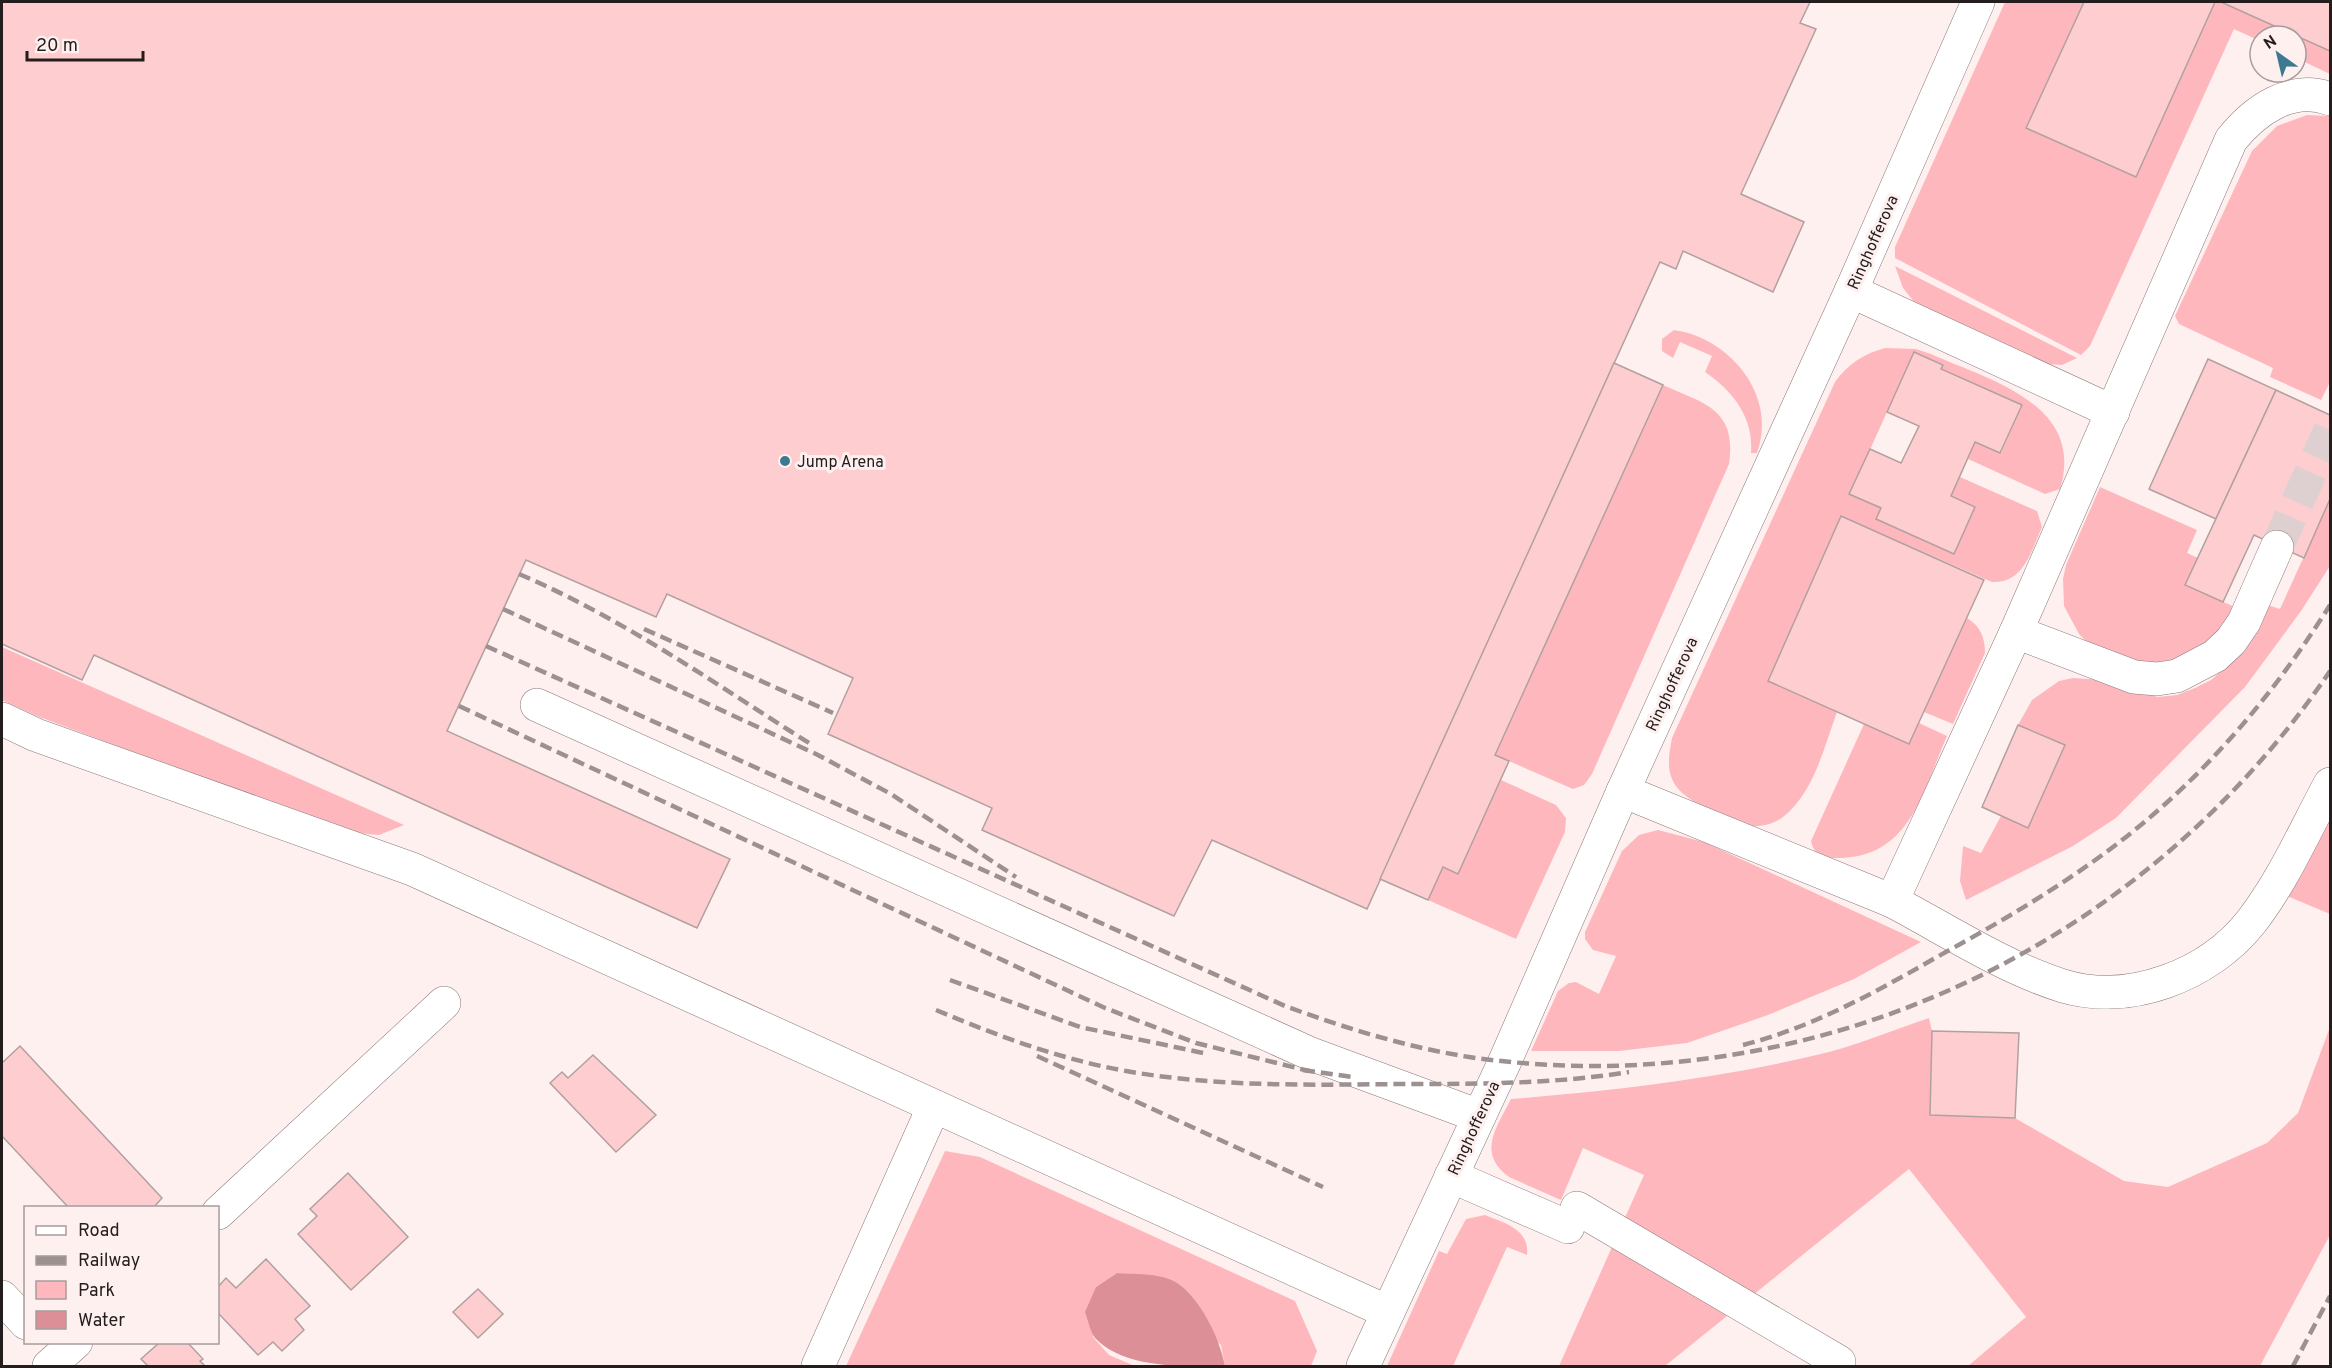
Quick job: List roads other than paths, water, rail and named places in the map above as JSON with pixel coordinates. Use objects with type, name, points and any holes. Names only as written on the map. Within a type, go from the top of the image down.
[{"type":"street","name":"Ringhofferova","points":[[1363,1366],[1479,1116],[1623,790],[1851,291],[1978,2]]},
{"type":"street","points":[[1892,901],[2016,632],[2231,140],[2247,120],[2270,105],[2296,96],[2322,96],[2331,99]]},
{"type":"street","points":[[1851,291],[2113,412]]},
{"type":"street","points":[[2016,632],[2134,677],[2157,679],[2177,676],[2215,656],[2231,641],[2244,622],[2277,548]]},
{"type":"street","points":[[537,705],[1311,1054],[1479,1116]]},
{"type":"street","points":[[2,719],[36,735],[412,868],[1388,1312]]},
{"type":"street","points":[[1623,790],[1892,901],[2008,962],[2065,986],[2116,991],[2146,987],[2178,978],[2203,966],[2231,944],[2250,923],[2269,896],[2331,784]]},
{"type":"street","points":[[219,1211],[444,1003]]},
{"type":"street","points":[[818,1366],[934,1106]]},
{"type":"street","points":[[1451,1176],[1572,1217],[1839,1362]]},
{"type":"street","points":[[2,1297],[24,1321]]},
{"type":"water","points":[[1117,1273],[1164,1277],[1186,1290],[1208,1320],[1219,1344],[1225,1366],[1154,1364],[1121,1355],[1107,1348],[1095,1338],[1085,1312],[1096,1287]]},
{"type":"tunnel","points":[[2277,547],[2330,430]]},
{"type":"railway","points":[[519,574],[557,591],[631,631],[809,743]]},
{"type":"railway","points":[[1743,1045],[1818,1019],[1891,983],[2012,914],[2061,884],[2108,851],[2160,808],[2215,755],[2264,698],[2330,605]]},
{"type":"railway","points":[[503,609],[816,754],[891,794],[1016,877]]},
{"type":"railway","points":[[644,629],[833,713]]},
{"type":"railway","points":[[486,646],[1285,1006],[1376,1036],[1445,1053],[1469,1057],[1595,1066],[1719,1057],[1839,1030],[1955,988],[2063,930],[2163,857],[2252,770],[2330,671]]},
{"type":"railway","points":[[459,706],[1105,1008],[1196,1043],[1309,1071]]},
{"type":"railway","points":[[950,980],[1080,1027],[1208,1054]]},
{"type":"railway","points":[[936,1010],[1006,1038],[1077,1060],[1126,1071],[1194,1080],[1298,1085],[1488,1083],[1573,1079],[1629,1072]]},
{"type":"railway","points":[[1037,1056],[1323,1187]]},
{"type":"railway","points":[[1303,1070],[1353,1077]]},
{"type":"railway","points":[[2293,1366],[2330,1296]]},
{"type":"place","name":"Jump Arena","points":[[785,461]]}]
